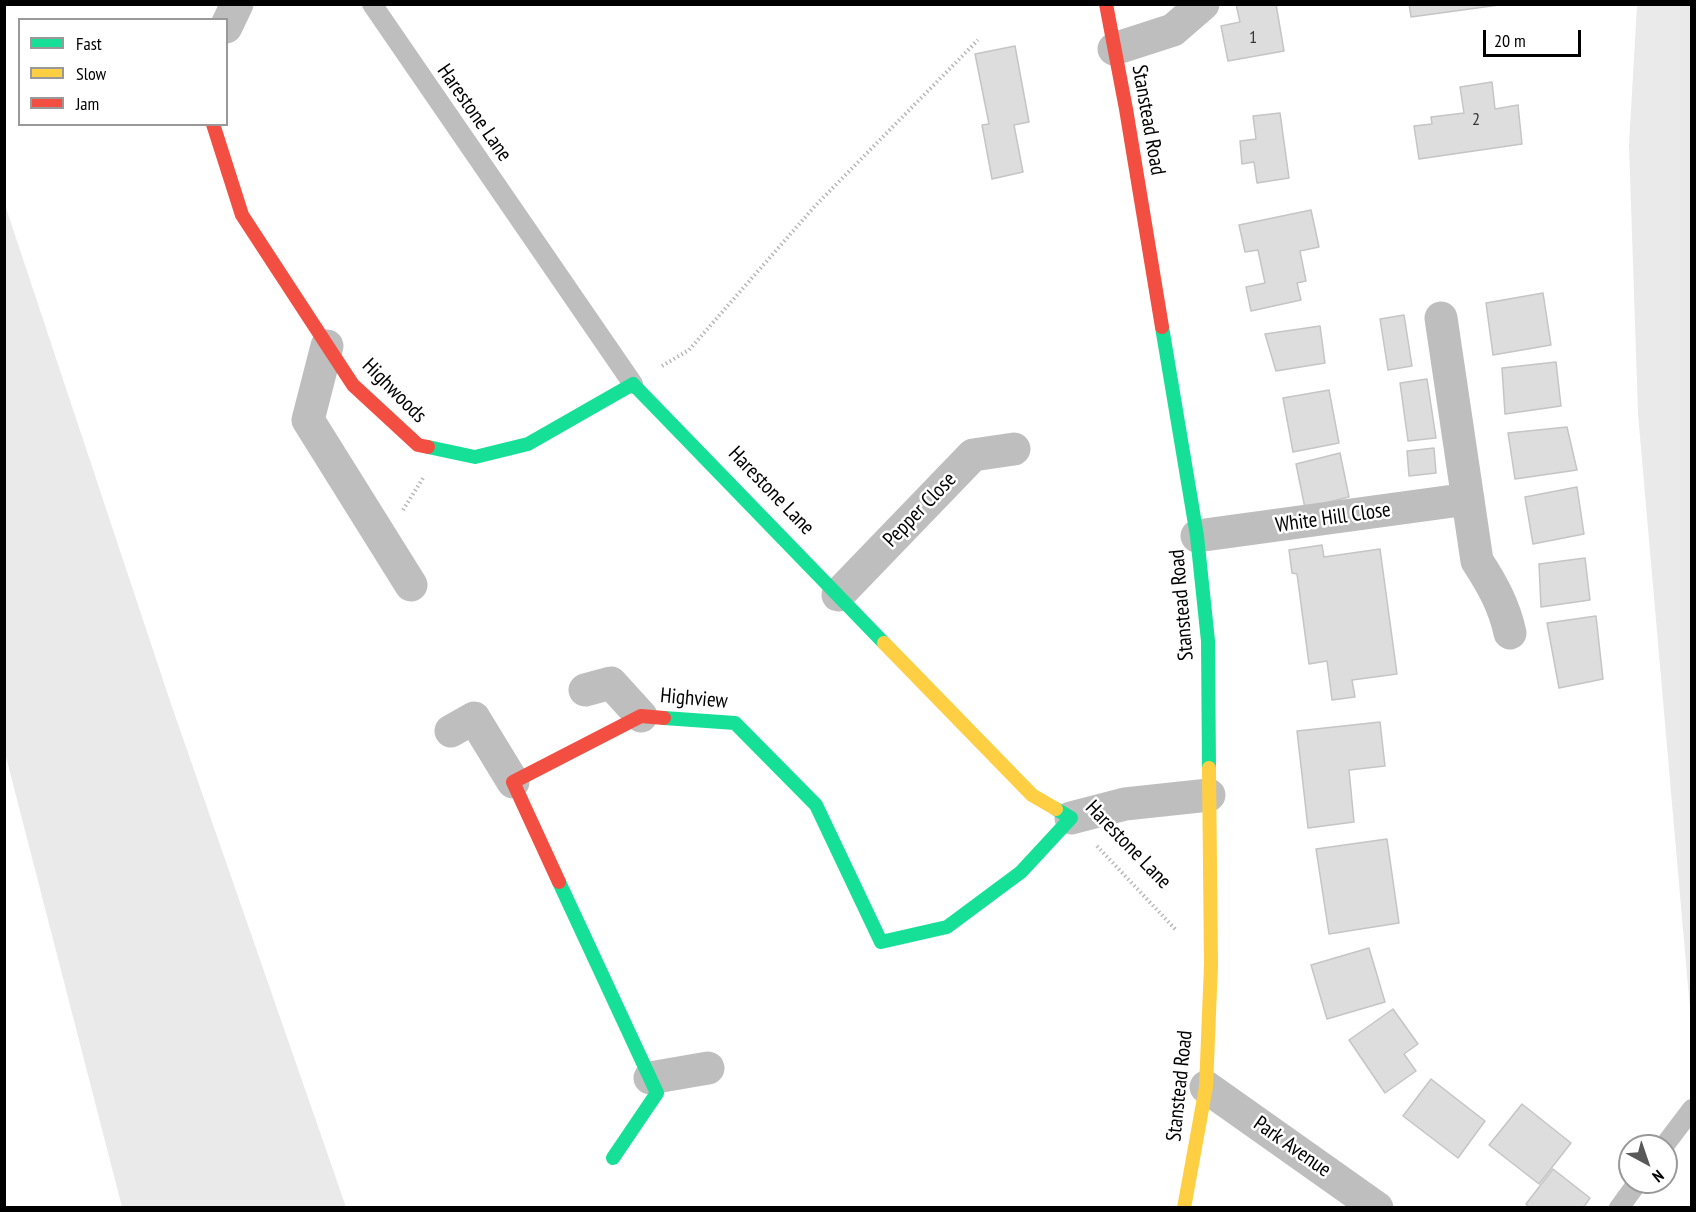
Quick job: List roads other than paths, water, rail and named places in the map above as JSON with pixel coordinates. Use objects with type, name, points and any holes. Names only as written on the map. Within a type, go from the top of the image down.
[{"type":"street","points":[[228,23],[237,4]]},
{"type":"street","name":"Stanstead Road","points":[[1106,4],[1197,537],[1208,641],[1211,965],[1206,1087],[1184,1208]]},
{"type":"street","points":[[1114,49],[1173,30],[1203,4]]},
{"type":"street","name":"Highwoods","points":[[214,128],[242,215],[353,385],[418,445],[475,457],[528,444],[633,384]]},
{"type":"street","points":[[1441,318],[1477,561],[1495,588],[1506,613],[1510,633]]},
{"type":"street","points":[[327,346],[308,420],[411,585]]},
{"type":"street","name":"Harestone Lane","points":[[633,384],[1032,795],[1071,818]]},
{"type":"street","name":"Pepper Close","points":[[838,595],[973,455],[1014,449]]},
{"type":"street","name":"White Hill Close","points":[[1197,537],[1468,499]]},
{"type":"street","points":[[585,690],[610,683],[640,716]]},
{"type":"street","name":"Highview","points":[[513,782],[640,716],[735,723],[816,805],[881,942],[947,927],[1021,872],[1071,818]]},
{"type":"street","points":[[451,731],[474,718],[513,782],[657,1093],[613,1158]]},
{"type":"street","points":[[1071,818],[1125,804],[1209,795]]},
{"type":"street","points":[[650,1078],[708,1068]]},
{"type":"street","name":"Park Avenue","points":[[1206,1087],[1377,1208]]},
{"type":"lane","name":"Harestone Lane","points":[[372,4],[633,384]]},
{"type":"lane","points":[[1673,1134],[1692,1109]]},
{"type":"lane","points":[[1619,1208],[1629,1194]]}]
